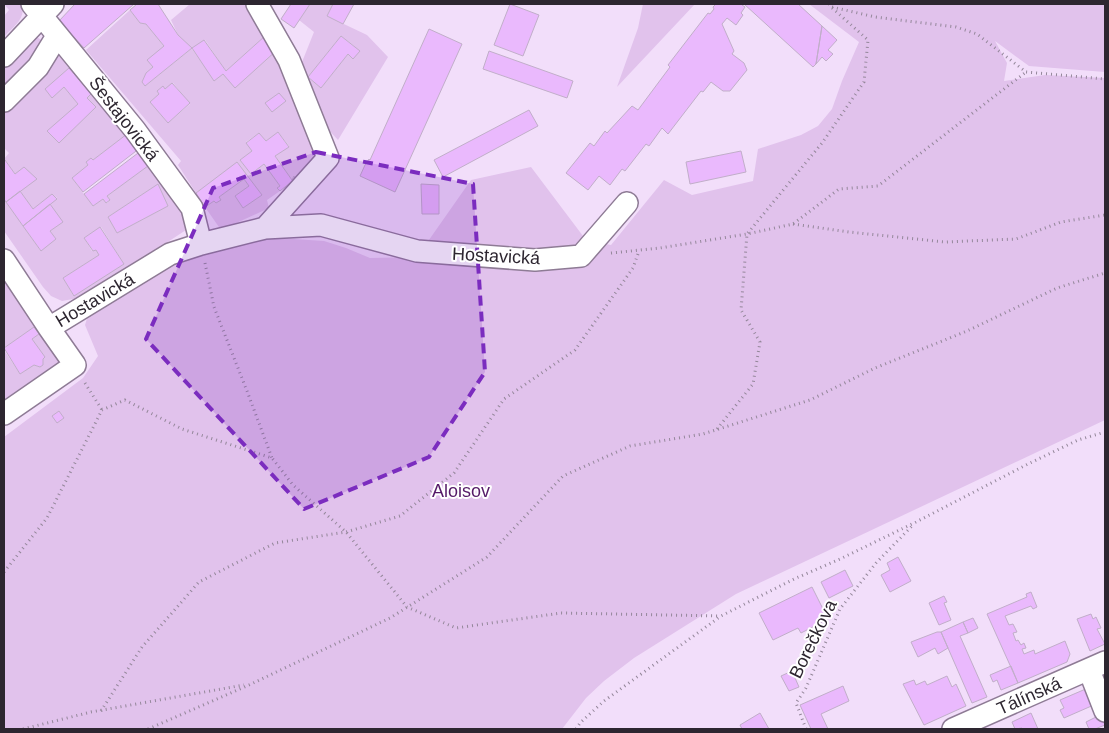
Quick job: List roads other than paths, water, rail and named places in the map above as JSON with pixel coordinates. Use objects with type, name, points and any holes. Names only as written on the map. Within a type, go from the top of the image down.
[{"type":"street","points":[[257,4],[289,60],[328,158],[265,228]]},
{"type":"street","points":[[4,56],[42,8]]},
{"type":"street","name":"Šestajovická","points":[[42,8],[57,36],[135,130],[192,208],[201,244]]},
{"type":"street","points":[[4,101],[38,67],[57,36]]},
{"type":"street","name":"Hostavická","points":[[4,414],[75,366],[49,328],[170,254],[265,228],[321,225],[417,251],[535,260],[581,256],[627,202]]},
{"type":"street","points":[[4,260],[49,328]]},
{"type":"street","points":[[1097,666],[1105,711]]},
{"type":"street","name":"Tálínská","points":[[953,729],[1097,666]]},
{"type":"park label","name":"Aloisov","points":[[461,491]]}]
